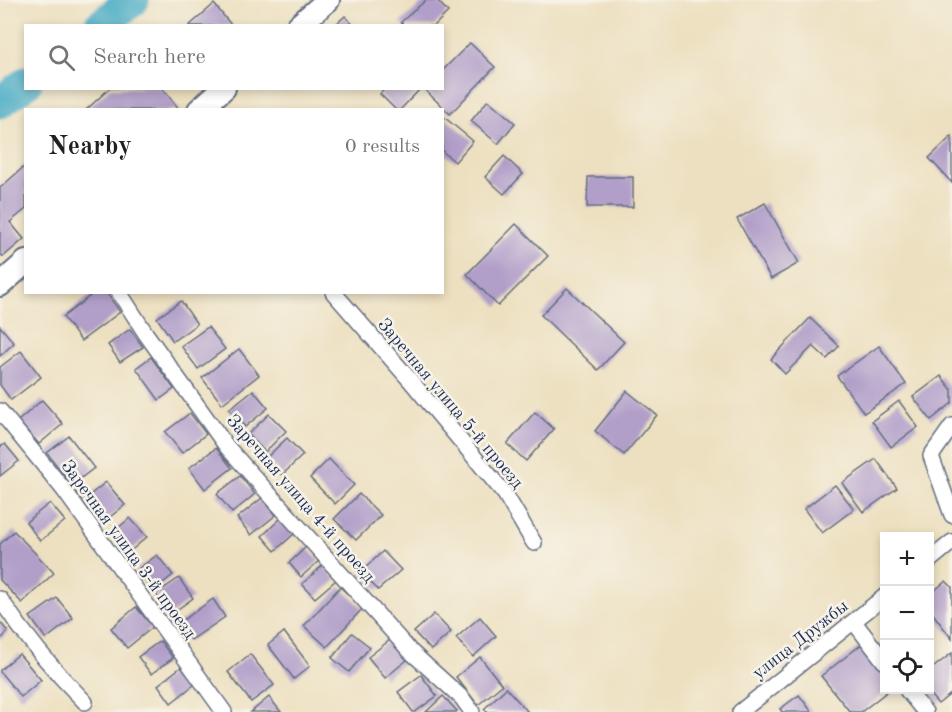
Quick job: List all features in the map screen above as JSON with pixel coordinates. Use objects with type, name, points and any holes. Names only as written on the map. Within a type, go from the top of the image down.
[{"type":"main road","points":[[300,24],[328,0]]},
{"type":"main road","points":[[201,108],[222,90]]},
{"type":"main road","points":[[0,285],[24,264]]},
{"type":"street","name":"Заречная улица 4-й проезд","points":[[120,294],[227,447],[410,651],[462,698],[472,712]]},
{"type":"street","name":"Заречная улица 5-й проезд","points":[[335,294],[505,494],[534,543]]},
{"type":"street","name":"Заречная улица 3-й проезд","points":[[0,411],[64,490],[224,712]]},
{"type":"street","points":[[952,426],[931,456],[952,515]]},
{"type":"street","points":[[934,557],[952,542]]},
{"type":"street","points":[[0,599],[16,623],[61,678],[85,702]]},
{"type":"street","name":"улица Дружбы","points":[[740,712],[760,706],[880,601]]},
{"type":"street","points":[[854,622],[880,655]]},
{"type":"street","points":[[910,694],[925,712]]},
{"type":"building","points":[[426,0],[437,0],[448,12],[436,24],[402,24],[401,22]]},
{"type":"building","points":[[214,4],[230,24],[191,24]]},
{"type":"building","points":[[345,16],[352,24],[336,24]]},
{"type":"building","points":[[470,43],[495,67],[450,114],[425,90],[444,90],[444,69]]},
{"type":"building","points":[[108,90],[164,90],[178,108],[88,108]]},
{"type":"building","points":[[383,90],[419,90],[402,108],[394,108],[380,94]]},
{"type":"building","points":[[488,100],[515,123],[498,144],[471,121]]},
{"type":"building","points":[[444,117],[473,141],[455,162],[444,153]]},
{"type":"building","points":[[952,136],[952,183],[929,158]]},
{"type":"building","points":[[504,156],[523,174],[504,194],[485,177]]},
{"type":"building","points":[[24,167],[24,211],[10,222],[24,239],[3,257],[0,253],[0,188]]},
{"type":"building","points":[[588,177],[633,177],[633,207],[587,207]]},
{"type":"building","points":[[765,203],[799,263],[771,279],[737,219]]},
{"type":"building","points":[[516,224],[548,256],[498,306],[467,274]]},
{"type":"building","points":[[567,288],[624,342],[598,370],[541,315]]},
{"type":"building","points":[[92,294],[107,294],[120,312],[81,341],[63,317]]},
{"type":"building","points":[[181,301],[197,324],[173,341],[157,318]]},
{"type":"building","points":[[810,318],[839,346],[827,359],[813,346],[785,374],[771,359]]},
{"type":"building","points":[[0,326],[14,343],[0,356]]},
{"type":"building","points":[[208,327],[225,349],[198,369],[181,346]]},
{"type":"building","points":[[130,329],[143,347],[120,362],[108,345]]},
{"type":"building","points":[[879,346],[906,384],[864,413],[837,376]]},
{"type":"building","points":[[239,349],[259,375],[222,404],[202,378]]},
{"type":"building","points":[[21,351],[41,377],[11,400],[0,385],[0,367]]},
{"type":"building","points":[[151,357],[174,389],[159,400],[136,368]]},
{"type":"building","points":[[941,376],[952,390],[952,403],[931,420],[913,397]]},
{"type":"building","points":[[253,390],[268,408],[245,427],[229,409]]},
{"type":"building","points":[[627,391],[657,415],[624,455],[595,431]]},
{"type":"building","points":[[42,400],[63,424],[39,444],[18,421]]},
{"type":"building","points":[[899,401],[918,427],[891,447],[872,421]]},
{"type":"building","points":[[535,412],[554,429],[526,461],[507,444]]},
{"type":"building","points":[[190,413],[206,434],[182,453],[165,432]]},
{"type":"building","points":[[269,414],[286,431],[265,452],[248,434]]},
{"type":"building","points":[[69,436],[94,468],[72,485],[47,453]]},
{"type":"building","points":[[287,438],[303,455],[282,475],[266,458]]},
{"type":"building","points":[[5,444],[19,461],[0,476],[0,447]]},
{"type":"building","points":[[216,448],[232,468],[205,489],[189,468]]},
{"type":"building","points":[[329,459],[354,485],[335,504],[310,478]]},
{"type":"building","points":[[876,459],[897,488],[863,512],[842,483]]},
{"type":"building","points":[[240,476],[255,494],[232,513],[217,494]]},
{"type":"building","points":[[106,482],[125,505],[105,521],[86,498]]},
{"type":"building","points":[[835,485],[854,509],[822,533],[804,509]]},
{"type":"building","points":[[359,494],[381,515],[356,540],[334,519]]},
{"type":"building","points":[[262,498],[276,515],[251,535],[237,518]]},
{"type":"building","points":[[50,503],[65,521],[40,541],[26,522]]},
{"type":"building","points":[[130,518],[147,537],[128,553],[112,533]]},
{"type":"building","points":[[281,518],[295,533],[275,551],[262,536]]},
{"type":"building","points":[[14,531],[54,573],[22,603],[0,580],[0,544]]},
{"type":"building","points":[[306,547],[319,561],[301,577],[289,563]]},
{"type":"building","points":[[383,551],[401,570],[378,590],[361,572]]},
{"type":"building","points":[[157,555],[173,575],[153,591],[137,570]]},
{"type":"building","points":[[323,565],[336,580],[315,598],[302,584]]},
{"type":"building","points":[[179,578],[193,598],[171,614],[156,594]]},
{"type":"building","points":[[946,581],[952,587],[952,639],[934,615],[934,591]]},
{"type":"building","points":[[340,587],[363,608],[327,647],[304,626]]},
{"type":"building","points":[[57,598],[73,618],[46,639],[30,617]]},
{"type":"building","points":[[213,599],[225,617],[191,640],[179,623]]},
{"type":"building","points":[[136,607],[153,627],[127,648],[111,628]]},
{"type":"building","points":[[434,614],[451,632],[431,650],[414,632]]},
{"type":"building","points":[[480,617],[496,636],[473,657],[456,638]]},
{"type":"building","points":[[0,622],[8,632],[0,640]]},
{"type":"building","points":[[284,632],[310,666],[294,679],[268,645]]},
{"type":"building","points":[[352,633],[370,647],[349,672],[332,658]]},
{"type":"building","points":[[390,640],[407,660],[385,678],[368,657]]},
{"type":"building","points":[[160,641],[173,658],[151,674],[138,657]]},
{"type":"building","points":[[862,644],[880,667],[880,694],[884,694],[861,712],[850,712],[821,676]]},
{"type":"building","points":[[952,653],[952,693],[938,704],[929,694],[934,694],[934,667]]},
{"type":"building","points":[[19,654],[41,680],[21,697],[0,672]]},
{"type":"building","points":[[250,654],[274,685],[251,702],[228,672]]},
{"type":"building","points":[[480,657],[502,685],[478,705],[456,677]]},
{"type":"building","points":[[181,667],[195,684],[171,703],[158,685]]},
{"type":"building","points":[[421,675],[437,696],[413,712],[398,692]]},
{"type":"building","points":[[506,688],[528,712],[487,712],[484,709]]},
{"type":"building","points":[[799,695],[812,712],[782,712],[780,709]]},
{"type":"building","points":[[443,696],[456,712],[426,712]]},
{"type":"building","points":[[269,697],[281,712],[251,712]]},
{"type":"waterway","points":[[103,24],[133,0]]},
{"type":"waterway","points":[[0,102],[24,84]]}]
